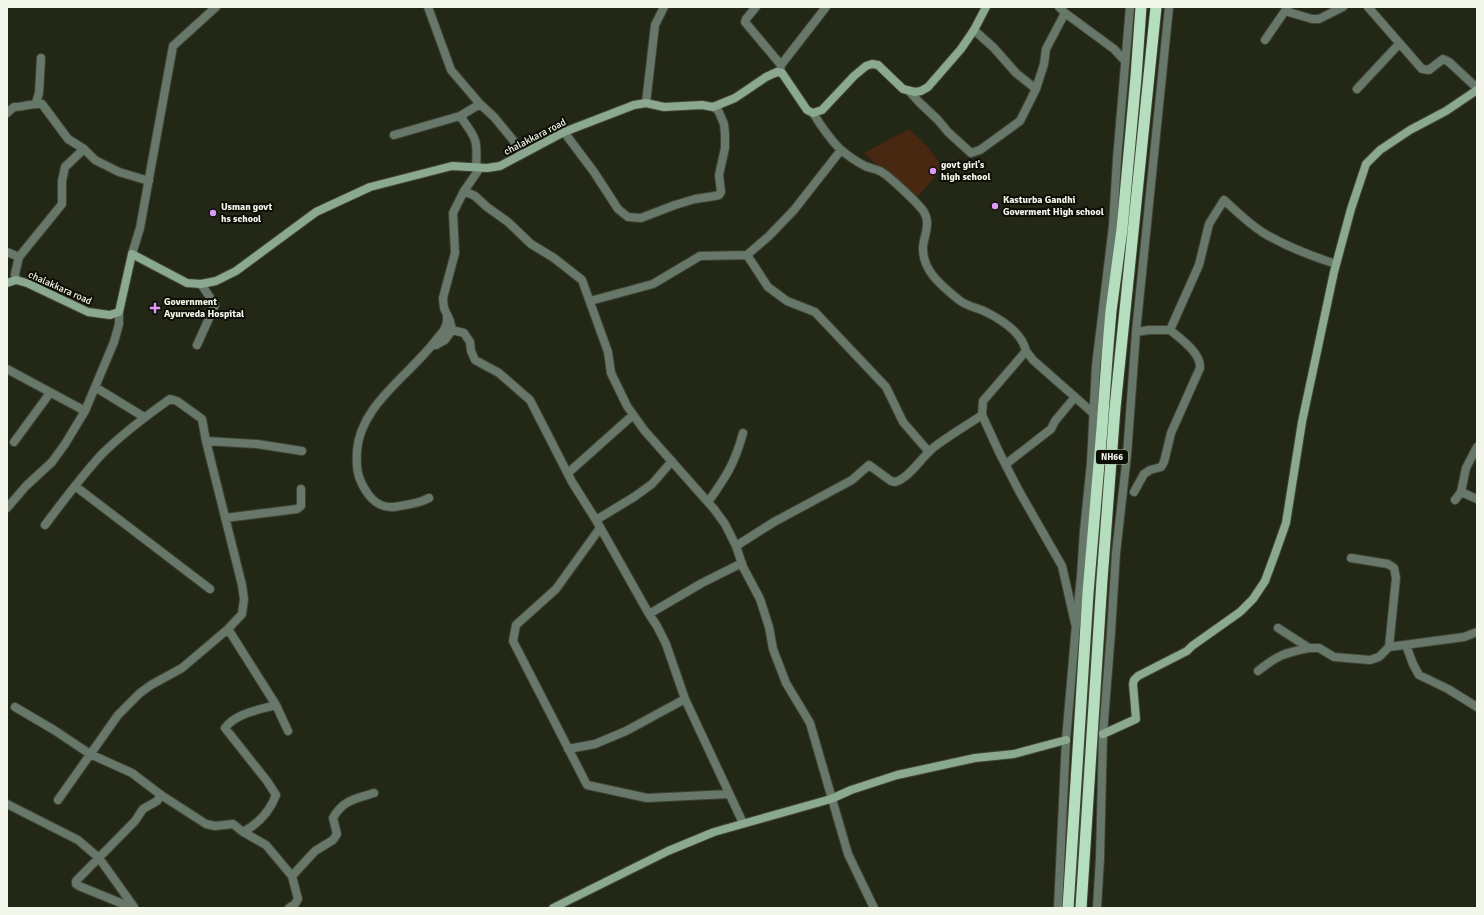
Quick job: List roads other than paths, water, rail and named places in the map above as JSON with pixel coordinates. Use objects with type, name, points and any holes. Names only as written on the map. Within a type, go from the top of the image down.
[{"type":"highway","name":"NH66","points":[[1068,908],[1084,656],[1107,358],[1111,311],[1122,229],[1141,7]]},
{"type":"highway","name":"NH66","points":[[1081,908],[1102,580],[1115,408],[1156,7]]},
{"type":"main road","points":[[780,69],[807,110],[813,113],[822,110],[854,76],[866,66],[872,64],[878,65],[903,88],[909,91],[921,91],[928,87],[956,55],[974,30],[986,7]]},
{"type":"main road","name":"chalakkara road","points":[[132,254],[187,283],[201,284],[216,281],[236,271],[316,212],[370,188],[452,166],[500,166],[564,132],[634,105],[646,103],[664,107],[702,105],[713,107],[735,98],[780,69]]},
{"type":"main road","points":[[1103,734],[1136,719],[1134,680],[1138,676],[1187,651],[1244,608],[1253,599],[1265,581],[1286,523],[1302,422],[1336,264],[1351,209],[1366,164],[1380,150],[1410,130],[1446,111],[1477,89]]},
{"type":"main road","points":[[119,312],[132,254]]},
{"type":"main road","name":"chalakkara road","points":[[7,283],[16,280],[27,283],[88,312],[110,315],[119,312]]},
{"type":"main road","points":[[553,908],[668,851],[714,832],[831,798],[897,775],[975,758],[1014,754],[1066,740]]},
{"type":"street","points":[[132,254],[140,228],[173,46],[216,7]]},
{"type":"street","points":[[428,7],[451,70],[480,104],[494,117],[513,140],[522,154]]},
{"type":"street","points":[[646,103],[655,25],[664,7]]},
{"type":"street","points":[[756,7],[745,22],[780,69],[826,7]]},
{"type":"street","points":[[1059,7],[1114,49],[1125,61]]},
{"type":"street","points":[[1058,908],[1066,740],[1084,531],[1092,463],[1096,366],[1113,226],[1130,7]]},
{"type":"street","points":[[1097,908],[1100,858],[1103,734],[1116,553],[1127,455],[1136,332],[1169,7]]},
{"type":"street","points":[[1266,40],[1286,9],[1312,19],[1319,19],[1342,7]]},
{"type":"street","points":[[1368,7],[1422,69],[1429,70],[1443,59],[1449,62],[1477,89]]},
{"type":"street","points":[[909,91],[948,132],[971,153],[980,150],[1020,122],[1036,89],[1044,64],[1046,49],[1065,13]]},
{"type":"street","points":[[974,30],[994,48],[1016,73],[1036,89]]},
{"type":"street","points":[[1357,89],[1399,44]]},
{"type":"street","points":[[36,104],[39,93],[41,58]]},
{"type":"street","points":[[9,108],[42,104],[68,139],[84,149],[95,160],[119,172],[149,181]]},
{"type":"street","points":[[394,135],[460,116],[480,104]]},
{"type":"street","points":[[564,132],[594,172],[618,209],[628,217],[641,218],[695,199],[716,196],[721,192],[719,175],[725,148],[725,134],[724,124],[718,110],[713,107]]},
{"type":"street","points":[[813,113],[822,127],[841,150],[865,166],[880,172],[918,204],[925,213],[928,223],[927,234],[923,246],[924,260],[928,270],[961,302],[988,313],[1014,330],[1021,338],[1026,351],[1033,360],[1094,414]]},
{"type":"street","points":[[430,349],[445,340],[452,330],[444,308],[443,298],[455,253],[453,213],[478,167],[475,137],[460,116]]},
{"type":"street","points":[[16,280],[16,265],[19,258],[62,204],[62,181],[65,167],[84,149]]},
{"type":"street","points":[[590,301],[653,284],[700,256],[747,255],[769,236],[794,210],[841,150]]},
{"type":"street","points":[[464,191],[475,196],[508,222],[531,244],[554,258],[582,280],[608,352],[611,373],[627,406],[644,430],[708,502],[725,524],[760,599],[769,627],[773,649],[786,683],[810,723],[848,854],[874,908]]},
{"type":"street","points":[[1170,330],[1199,265],[1209,224],[1224,200],[1246,220],[1263,232],[1308,254],[1336,264]]},
{"type":"street","points":[[7,252],[19,258]]},
{"type":"street","points":[[747,255],[768,287],[787,301],[815,312],[886,387],[903,422],[929,452]]},
{"type":"street","points":[[197,345],[215,305],[201,284]]},
{"type":"street","points":[[7,508],[26,486],[52,462],[85,411],[114,342],[119,324],[119,312]]},
{"type":"street","points":[[429,498],[420,503],[389,507],[378,504],[363,486],[357,472],[358,440],[363,424],[370,412],[430,349],[445,330],[448,323],[448,317]]},
{"type":"street","points":[[452,330],[464,333],[470,342],[471,351],[475,360],[499,373],[530,400],[568,473],[657,626],[666,644],[685,699],[743,824]]},
{"type":"street","points":[[1134,492],[1144,474],[1150,470],[1161,467],[1164,462],[1171,433],[1200,368],[1200,363],[1194,352],[1170,330],[1149,330],[1136,332]]},
{"type":"street","points":[[1026,351],[983,401],[982,415],[1033,517],[1062,566],[1076,625]]},
{"type":"street","points":[[7,370],[85,411]]},
{"type":"street","points":[[95,386],[144,417]]},
{"type":"street","points":[[14,442],[50,393]]},
{"type":"street","points":[[1006,464],[1051,429],[1055,421],[1075,397]]},
{"type":"street","points":[[45,525],[101,455],[144,417],[170,399],[177,400],[202,419],[206,441],[242,585],[244,599],[242,614],[228,629],[182,668],[151,685],[140,693],[118,715],[58,800]]},
{"type":"street","points":[[568,473],[633,415]]},
{"type":"street","points":[[736,546],[774,522],[852,480],[869,465],[895,482],[900,481],[929,452],[982,415]]},
{"type":"street","points":[[708,502],[732,466],[739,449],[743,433]]},
{"type":"street","points":[[206,441],[257,444],[302,451]]},
{"type":"street","points":[[1455,500],[1462,492],[1466,468],[1477,447]]},
{"type":"street","points":[[596,520],[634,497],[652,484],[672,461]]},
{"type":"street","points":[[75,486],[210,589]]},
{"type":"street","points":[[225,518],[297,509],[301,506],[301,489]]},
{"type":"street","points":[[1462,492],[1477,499]]},
{"type":"street","points":[[600,528],[556,589],[516,624],[513,641],[587,785],[647,798],[729,794]]},
{"type":"street","points":[[1350,558],[1388,564],[1394,568],[1396,578],[1389,647]]},
{"type":"street","points":[[649,614],[702,583],[742,563]]},
{"type":"street","points":[[1278,628],[1309,648]]},
{"type":"street","points":[[228,629],[276,705],[288,731]]},
{"type":"street","points":[[1258,670],[1274,658],[1287,652],[1309,648],[1319,648],[1334,657],[1370,660],[1379,657],[1389,647],[1464,637],[1477,632]]},
{"type":"street","points":[[1406,645],[1419,675],[1448,689],[1477,707]]},
{"type":"street","points":[[568,749],[595,744],[626,731],[685,699]]},
{"type":"street","points":[[243,832],[254,826],[260,820],[273,804],[276,795],[267,781],[225,728],[232,721],[244,714],[276,705]]},
{"type":"street","points":[[15,707],[54,730],[90,754],[132,773],[161,795],[206,824],[215,826],[233,824],[266,846],[292,876],[298,899],[296,904],[289,908]]},
{"type":"street","points":[[292,876],[315,851],[333,840],[338,834],[332,818],[338,809],[346,802],[374,793]]},
{"type":"street","points":[[134,908],[76,884],[78,878],[135,821],[143,809],[157,801],[161,795]]},
{"type":"street","points":[[7,804],[78,840],[99,858],[134,908]]},
{"type":"place","name":"govt girl's high school","points":[[933,171]]},
{"type":"place","name":"Kasturba Gandhi Goverment High school","points":[[995,206]]},
{"type":"place","name":"Usman govt hs school","points":[[213,213]]},
{"type":"place","name":"Government Ayurveda Hospital","points":[[155,308]]}]
